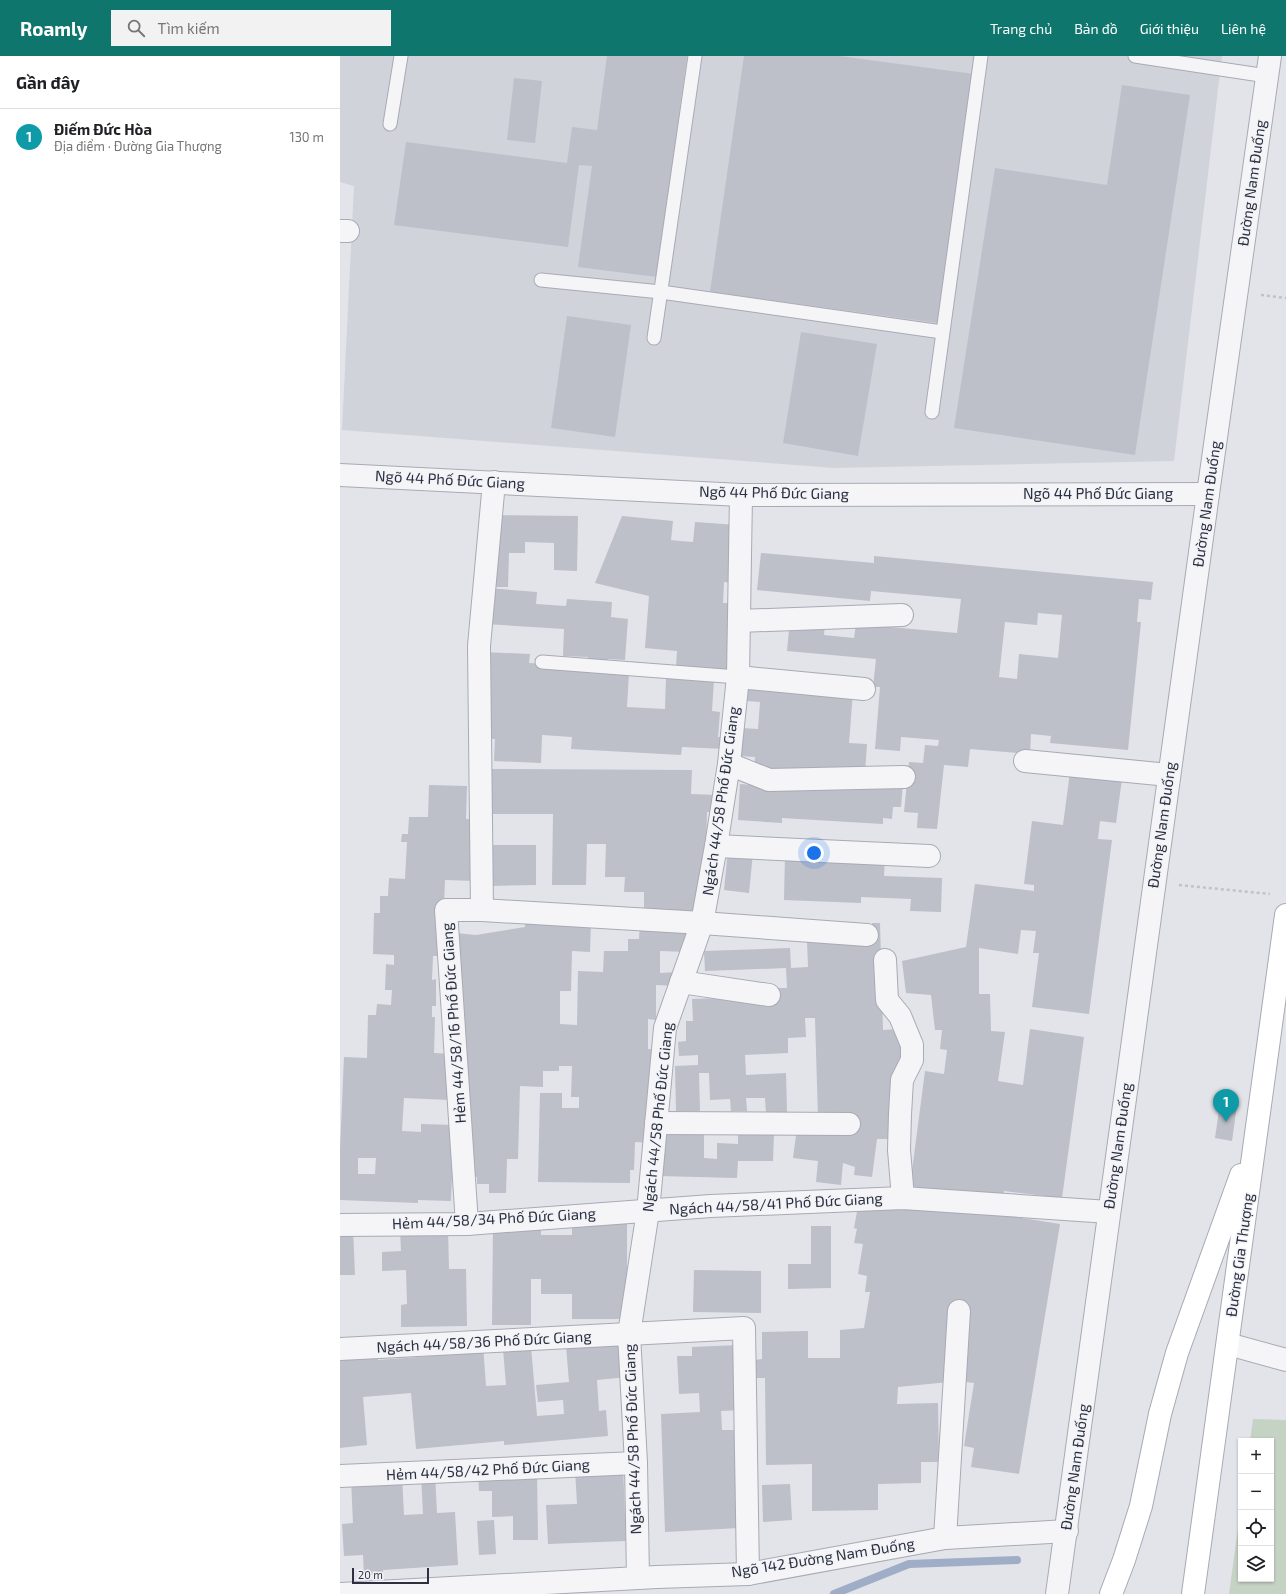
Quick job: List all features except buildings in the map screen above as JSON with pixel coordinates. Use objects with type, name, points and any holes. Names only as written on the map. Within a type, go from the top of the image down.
[{"type":"main road","name":"Đường Gia Thượng","points":[[1193,1594],[1286,915]]},
{"type":"main road","points":[[1111,1594],[1124,1560],[1140,1506],[1160,1414],[1177,1353],[1256,1135]]},
{"type":"street","name":"Đường Nam Đuống","points":[[1058,1594],[1169,775],[1269,66]]},
{"type":"street","name":"Ngõ 44 Phố Đức Giang","points":[[340,475],[741,495],[1208,494]]},
{"type":"street","points":[[482,910],[479,646],[494,482]]},
{"type":"street","name":"Ngách 44/58 Phố Đức Giang","points":[[638,1578],[636,1463],[628,1334],[648,1211],[664,1028],[702,923],[729,764],[738,677],[741,495]]},
{"type":"street","points":[[739,620],[902,615]]},
{"type":"street","points":[[738,677],[864,689]]},
{"type":"street","points":[[1025,761],[1169,775]]},
{"type":"street","points":[[729,764],[769,780],[904,777]]},
{"type":"street","points":[[716,846],[929,856]]},
{"type":"street","name":"Hẻm 44/58/16 Phố Đức Giang","points":[[467,1224],[446,910],[482,910],[702,923],[867,935]]},
{"type":"street","points":[[885,960],[887,1000],[900,1016],[912,1045],[912,1060],[902,1080],[900,1114],[899,1150],[903,1198]]},
{"type":"street","points":[[681,982],[769,995]]},
{"type":"street","points":[[656,1123],[849,1124]]},
{"type":"street","name":"Ngách 44/58/41 Phố Đức Giang","points":[[648,1211],[712,1206],[903,1198],[1109,1212]]},
{"type":"street","name":"Hẻm 44/58/34 Phố Đức Giang","points":[[340,1225],[467,1224],[648,1211]]},
{"type":"street","points":[[945,1538],[959,1312]]},
{"type":"street","name":"Ngách 44/58/36 Phố Đức Giang","points":[[340,1349],[744,1328],[748,1574]]},
{"type":"street","points":[[1228,1344],[1286,1360]]},
{"type":"street","name":"Hẻm 44/58/42 Phố Đức Giang","points":[[340,1476],[636,1463]]},
{"type":"street","name":"Ngõ 142 Đường Nam Đuống","points":[[340,1594],[638,1578],[748,1574],[945,1538],[1067,1531]]},
{"type":"lane","points":[[390,124],[401,56]]},
{"type":"lane","points":[[654,338],[695,56]]},
{"type":"lane","points":[[932,412],[981,56]]},
{"type":"lane","points":[[1135,56],[1269,66]]},
{"type":"lane","points":[[541,280],[661,292],[942,332]]},
{"type":"lane","points":[[542,662],[738,677]]},
{"type":"path","points":[[1155,882],[1270,894]]},
{"type":"shaded area","points":[[340,56],[1222,56],[1174,461],[834,468],[342,430],[354,186],[340,182]]},
{"type":"green space","points":[[1253,1419],[1286,1420],[1286,1594],[1229,1594],[1238,1528],[1238,1582],[1274,1582],[1274,1438],[1250,1438]]},
{"type":"waterway","points":[[834,1594],[909,1564],[1017,1560]]},
{"type":"place","name":"Điếm Đức Hòa","points":[[1226,1122]]}]
